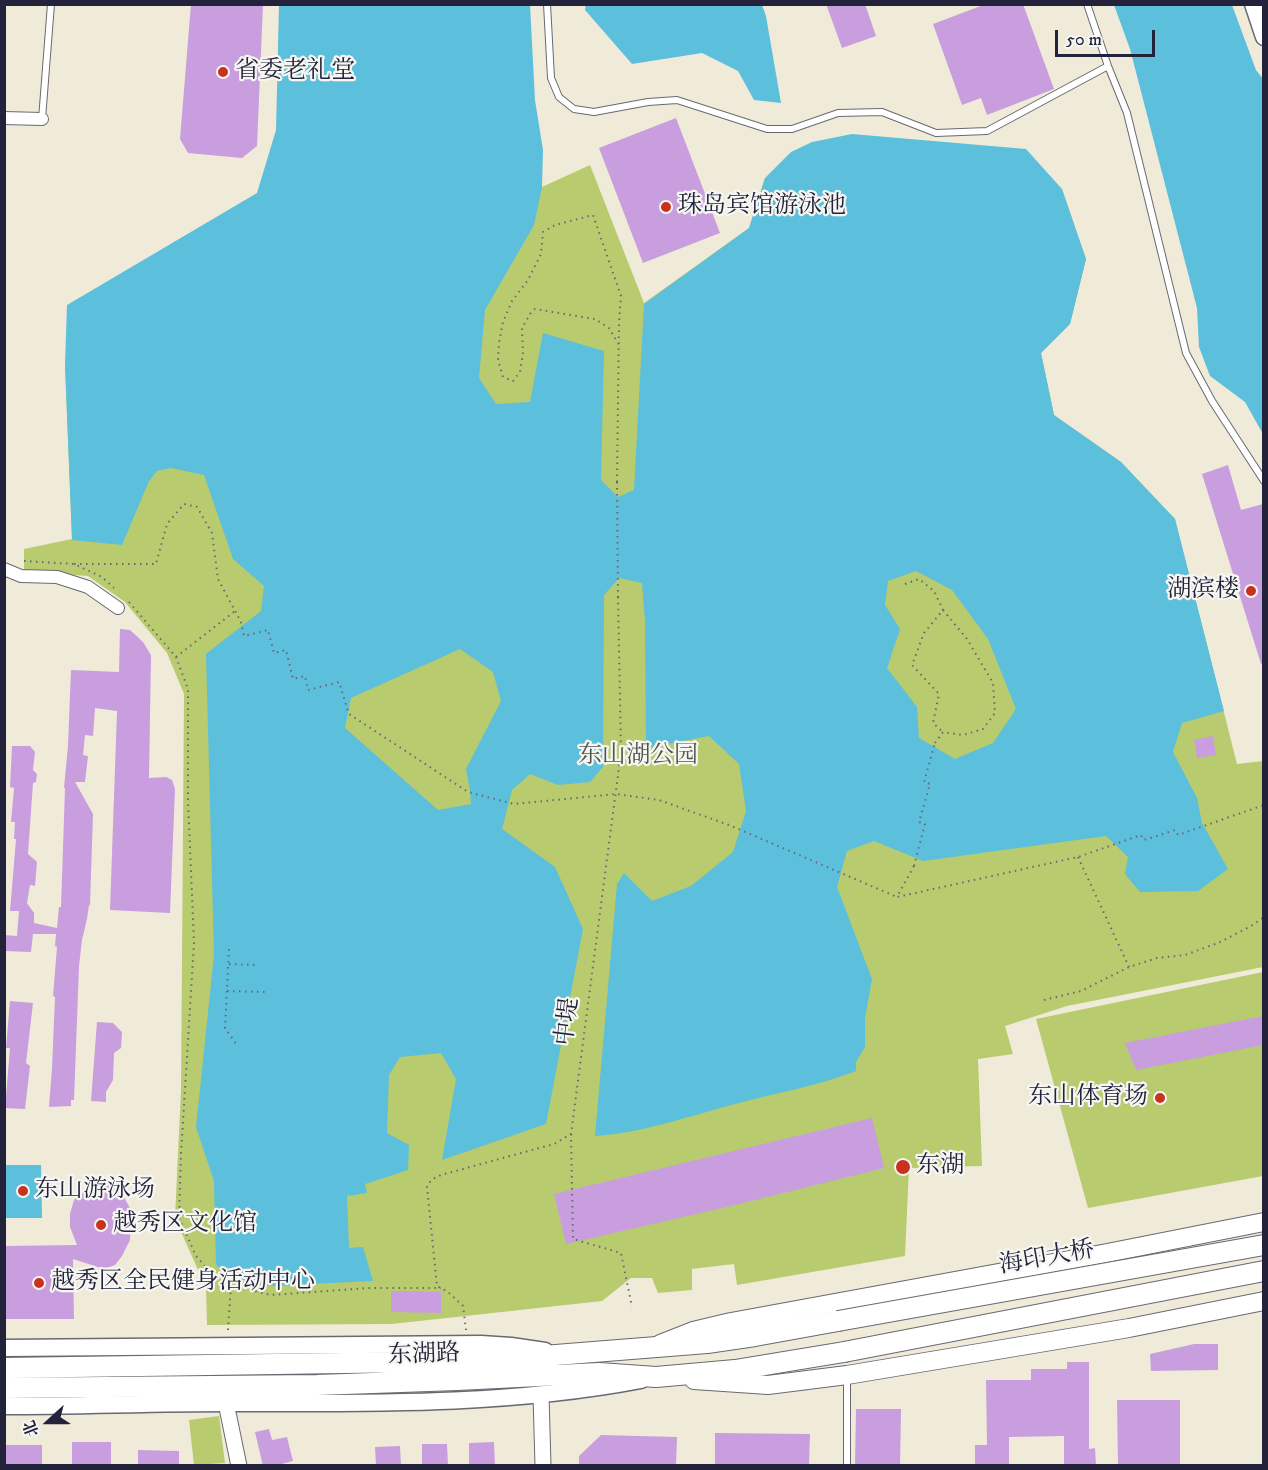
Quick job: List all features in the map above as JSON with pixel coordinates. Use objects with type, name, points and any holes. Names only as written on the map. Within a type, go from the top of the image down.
[{"type":"highway","name":"海印大桥","points":[[838,1321],[1263,1245]]},
{"type":"highway","name":"东湖路","points":[[4,1388],[317,1384],[591,1373],[656,1377],[735,1370],[844,1352],[1263,1271]]},
{"type":"highway","name":"东湖路","points":[[4,1368],[480,1361],[707,1344],[838,1321]]},
{"type":"main road","points":[[1252,4],[1263,37]]},
{"type":"main road","points":[[650,1347],[693,1331],[731,1322],[1263,1222]]},
{"type":"main road","points":[[4,1406],[377,1403],[541,1395],[593,1389],[656,1377],[768,1385],[847,1375],[1129,1328],[1263,1301]]},
{"type":"main road","points":[[4,1348],[481,1344],[560,1354]]},
{"type":"street","points":[[4,118],[42,119]]},
{"type":"street","points":[[4,569],[21,576],[57,578],[88,587],[122,604]]},
{"type":"street","points":[[541,1395],[543,1466]]},
{"type":"street","points":[[226,1403],[239,1466]]},
{"type":"lane","points":[[42,119],[51,4]]},
{"type":"lane","points":[[547,4],[551,78],[559,97],[574,108],[594,112],[648,102],[677,100],[767,129],[792,129],[838,113],[882,112],[936,133],[987,131],[1108,66]]},
{"type":"lane","points":[[1087,4],[1126,113],[1186,353],[1212,401],[1263,481]]},
{"type":"lane","points":[[847,1375],[847,1466]]},
{"type":"path","name":"中堤","points":[[619,345],[609,328],[595,319],[535,309],[522,328],[523,353],[520,372],[513,381],[503,377],[498,360],[503,322],[512,301],[528,280],[541,254],[543,232],[555,225],[593,215],[621,296],[617,482],[621,752],[571,1134],[573,1239],[621,1253],[632,1307]]},
{"type":"path","points":[[24,561],[74,564],[156,564],[167,524],[184,504],[197,507],[212,533],[218,579],[241,622],[244,636],[268,630],[274,653],[286,650],[293,679],[305,676],[308,690],[339,682],[349,714],[468,792],[514,804],[616,794],[659,800],[729,825],[897,897],[1077,857],[1142,835],[1144,840],[1175,830],[1178,835],[1263,805]]},
{"type":"path","points":[[74,564],[102,577],[118,592]]},
{"type":"path","points":[[905,584],[919,579],[934,591],[942,610],[967,639],[993,683],[995,713],[982,729],[963,735],[943,732],[933,723],[939,694],[912,665],[924,633],[942,610]]},
{"type":"path","points":[[122,604],[135,608],[176,657],[188,689],[188,800],[195,943],[179,1218],[196,1256],[220,1283],[271,1294],[368,1288],[441,1288]]},
{"type":"path","points":[[176,657],[235,611]]},
{"type":"path","points":[[897,897],[914,866],[925,824],[919,822],[930,784],[924,782],[935,743],[943,732]]},
{"type":"path","points":[[1077,857],[1129,968]]},
{"type":"path","points":[[1044,1000],[1081,991],[1129,968],[1157,958],[1185,955],[1218,943],[1263,917]]},
{"type":"path","points":[[229,949],[225,1028],[237,1045]]},
{"type":"path","points":[[229,964],[258,965]]},
{"type":"path","points":[[227,991],[267,992]]},
{"type":"path","points":[[466,1335],[463,1306],[437,1286],[428,1187],[430,1180],[554,1144],[571,1134]]},
{"type":"path","points":[[229,1347],[231,1285]]},
{"type":"green space","name":"东山湖公园","points":[[590,165],[644,303],[749,228],[765,178],[1062,189],[1086,259],[1070,324],[1041,353],[1054,415],[1121,462],[1175,519],[1237,764],[1263,761],[1263,967],[1067,1006],[1005,1026],[1013,1054],[978,1059],[982,1166],[909,1168],[905,1256],[737,1285],[734,1264],[692,1269],[692,1290],[658,1293],[652,1278],[631,1278],[602,1301],[392,1324],[207,1325],[206,1288],[175,1218],[181,1091],[184,694],[167,653],[125,602],[88,576],[24,571],[24,549],[72,539],[65,365],[542,187]]},
{"type":"green space","name":"东山体育场","points":[[1263,972],[1263,1176],[1088,1208],[1036,1019]]},
{"type":"green space","points":[[219,1416],[225,1463],[194,1465],[189,1420]]},
{"type":"water","points":[[586,4],[762,5],[766,16],[781,103],[754,100],[738,71],[702,53],[632,64],[585,10]]},
{"type":"water","name":"东山湖公园","points":[[279,5],[530,5],[535,100],[543,150],[542,187],[534,225],[485,310],[479,378],[496,404],[530,402],[543,333],[604,351],[601,480],[618,497],[634,490],[644,304],[749,228],[765,178],[791,152],[812,142],[852,134],[1026,149],[1062,189],[1086,259],[1070,324],[1041,353],[1054,415],[1121,462],[1175,519],[1224,711],[1182,723],[1173,752],[1197,798],[1202,823],[1228,869],[1198,891],[1140,892],[1125,874],[1128,857],[1106,836],[923,861],[874,841],[847,851],[837,887],[872,979],[865,1018],[865,1047],[856,1062],[856,1071],[666,1123],[595,1136],[617,884],[624,873],[652,901],[691,886],[733,852],[746,811],[739,764],[709,736],[646,748],[645,621],[642,583],[619,578],[604,595],[603,767],[590,782],[558,785],[530,774],[512,790],[502,829],[555,867],[583,929],[546,1124],[442,1160],[456,1079],[441,1053],[400,1057],[389,1075],[387,1133],[409,1145],[408,1170],[365,1184],[367,1193],[347,1196],[349,1248],[363,1247],[373,1281],[270,1286],[225,1276],[216,1264],[214,1181],[196,1127],[214,955],[206,654],[261,611],[264,586],[233,559],[204,475],[171,468],[157,471],[149,481],[122,545],[72,540],[65,365],[67,305],[257,193],[276,130]],"holes":[[[916,571],[952,590],[988,639],[1016,709],[993,743],[955,759],[919,738],[917,707],[887,668],[900,629],[885,605],[888,581]],[[460,649],[493,672],[501,701],[466,769],[471,804],[438,810],[345,728],[351,698]]]},
{"type":"water","points":[[1114,5],[1232,5],[1256,70],[1263,79],[1263,434],[1245,402],[1210,376],[1199,347],[1197,308],[1130,49]]},
{"type":"water","name":"东山游泳场","points":[[5,1165],[41,1165],[42,1218],[5,1218]]},
{"type":"building","name":"省委老礼堂","points":[[191,4],[263,4],[257,146],[242,158],[188,153],[180,139]]},
{"type":"building","points":[[826,4],[865,4],[876,36],[842,48]]},
{"type":"building","points":[[986,4],[1023,4],[1054,89],[987,115],[981,98],[962,105],[933,24]]},
{"type":"building","points":[[676,118],[720,233],[643,263],[599,148]]},
{"type":"building","name":"湖滨楼","points":[[1228,465],[1241,510],[1263,504],[1263,663],[1261,664],[1202,474]]},
{"type":"building","points":[[120,629],[130,630],[143,642],[151,655],[149,778],[166,777],[172,780],[175,789],[170,913],[110,910],[117,711],[95,708],[93,736],[85,735],[83,755],[88,756],[85,782],[75,782],[93,814],[90,905],[79,966],[74,1100],[71,1100],[71,1106],[49,1107],[56,934],[33,934],[31,952],[4,951],[4,935],[17,936],[19,911],[10,911],[16,839],[14,839],[15,822],[11,822],[14,788],[10,787],[12,746],[30,746],[35,752],[33,770],[37,774],[36,782],[33,783],[28,854],[37,862],[35,886],[30,885],[27,903],[34,913],[34,923],[57,928],[59,907],[61,907],[64,788],[71,670],[119,672]]},
{"type":"building","points":[[1213,736],[1216,755],[1197,758],[1194,740]]},
{"type":"building","points":[[10,1001],[33,1003],[26,1063],[30,1066],[25,1109],[5,1108],[10,1048],[6,1048]]},
{"type":"building","points":[[1263,1016],[1263,1045],[1136,1070],[1125,1043]]},
{"type":"building","points":[[97,1022],[113,1023],[122,1032],[121,1048],[114,1053],[113,1080],[106,1092],[106,1102],[91,1101]]},
{"type":"building","points":[[872,1118],[884,1168],[566,1244],[554,1194]]},
{"type":"building","points":[[95,1181],[105,1181],[114,1185],[130,1208],[130,1240],[122,1256],[115,1265],[104,1269],[73,1259],[74,1319],[4,1319],[4,1246],[77,1245],[70,1227],[70,1214],[74,1200]]},
{"type":"building","points":[[391,1291],[441,1292],[441,1313],[391,1312]]},
{"type":"building","points":[[1194,1344],[1218,1344],[1218,1370],[1151,1371],[1150,1354]]},
{"type":"building","points":[[1067,1362],[1089,1362],[1089,1449],[1095,1448],[1096,1466],[1064,1466],[1064,1436],[1009,1437],[1009,1466],[975,1466],[975,1445],[987,1445],[986,1380],[1031,1380],[1031,1369],[1067,1369]]},
{"type":"building","points":[[1117,1400],[1180,1400],[1180,1466],[1118,1466]]},
{"type":"building","points":[[856,1409],[901,1409],[900,1466],[855,1466]]},
{"type":"building","points":[[269,1429],[272,1440],[287,1437],[293,1461],[274,1466],[263,1466],[255,1432]]},
{"type":"building","points":[[715,1433],[810,1434],[809,1466],[715,1466]]},
{"type":"building","points":[[601,1435],[677,1437],[676,1466],[579,1466],[579,1456]]},
{"type":"building","points":[[72,1442],[111,1442],[111,1466],[72,1466]]},
{"type":"building","points":[[494,1442],[495,1466],[469,1466],[469,1443]]},
{"type":"building","points":[[422,1444],[447,1444],[448,1466],[422,1466]]},
{"type":"building","points":[[4,1445],[42,1445],[42,1466],[4,1466]]},
{"type":"building","points":[[400,1446],[401,1466],[376,1466],[375,1447]]},
{"type":"building","points":[[138,1450],[179,1451],[179,1466],[138,1466]]},
{"type":"place","name":"省委老礼堂","points":[[223,72]]},
{"type":"place","name":"珠岛宾馆游泳池","points":[[666,207]]},
{"type":"place","name":"湖滨楼","points":[[1251,591]]},
{"type":"place","name":"东山体育场","points":[[1160,1098]]},
{"type":"place","name":"东湖","points":[[903,1167]]},
{"type":"place","name":"东山游泳场","points":[[23,1191]]},
{"type":"place","name":"越秀区文化馆","points":[[101,1225]]},
{"type":"place","name":"越秀区全民健身活动中心","points":[[39,1283]]}]
